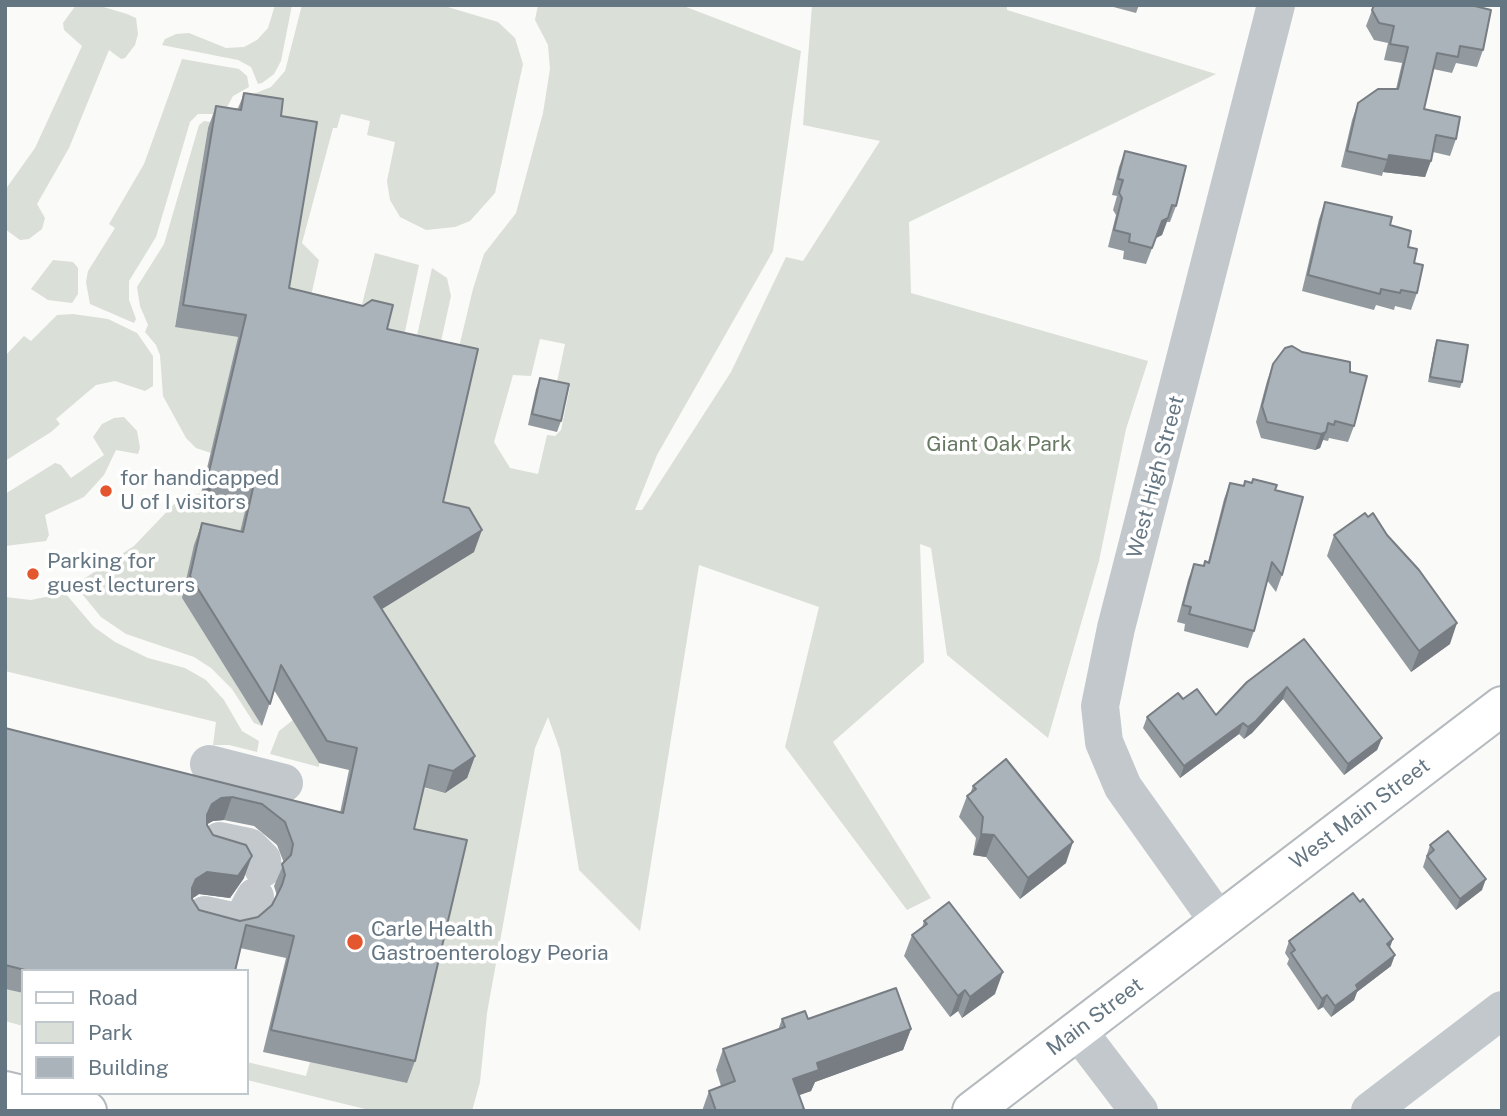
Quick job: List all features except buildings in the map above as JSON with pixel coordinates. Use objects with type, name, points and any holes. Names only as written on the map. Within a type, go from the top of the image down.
[{"type":"main road","name":"West Main Street","points":[[1219,922],[1502,706]]},
{"type":"main road","name":"Main Street","points":[[972,1111],[1219,922]]},
{"type":"main road","points":[[21,1095],[87,1111]]},
{"type":"street","name":"West High Street","points":[[1219,922],[1123,787],[1104,742],[1100,706],[1120,616],[1276,5]]},
{"type":"street","points":[[209,764],[284,783]]},
{"type":"street","points":[[205,915],[237,922],[245,916],[259,883],[262,860],[249,847],[220,841]]},
{"type":"street","points":[[1370,1111],[1502,1010]]},
{"type":"street","points":[[1078,1031],[1139,1111]]},
{"type":"green space","points":[[76,5],[97,5],[136,18],[138,34],[135,45],[125,58],[121,59],[109,50],[69,148],[37,204],[45,218],[42,229],[29,239],[20,240],[5,229],[5,190],[35,148],[82,46],[64,30],[63,23]]},
{"type":"green space","points":[[275,5],[292,5],[281,61],[274,74],[262,83],[258,84],[251,67],[238,60],[162,45],[165,39],[176,34],[189,33],[226,48],[244,47],[257,40],[268,28]]},
{"type":"green space","points":[[302,5],[441,5],[498,22],[515,38],[523,64],[495,193],[470,221],[455,227],[426,230],[400,217],[390,200],[387,181],[395,142],[367,135],[370,121],[341,114],[337,128],[333,128],[302,243],[319,260],[303,332],[279,326],[236,110],[243,98],[271,87],[285,71]]},
{"type":"green space","name":"Giant Oak Park","points":[[538,5],[681,5],[801,51],[773,251],[657,455],[635,510],[642,510],[731,372],[786,257],[803,261],[880,141],[803,125],[812,5],[1007,5],[1007,10],[1216,74],[909,222],[911,293],[1148,361],[1126,429],[1099,561],[1048,738],[947,655],[931,548],[920,544],[924,662],[833,742],[931,898],[907,910],[785,747],[819,607],[699,565],[640,931],[579,870],[560,750],[548,717],[535,748],[487,1013],[480,1082],[472,1111],[373,1111],[248,1080],[248,1062],[306,1076],[310,1062],[407,1083],[391,847],[420,787],[445,793],[369,624],[434,524],[454,368],[484,254],[516,213],[543,113],[550,69],[548,45],[535,20]],"holes":[[[540,339],[565,344],[557,382],[570,387],[561,430],[555,436],[547,435],[538,474],[510,468],[494,442],[513,375],[531,376]]]},
{"type":"green space","points":[[182,59],[239,69],[247,76],[249,87],[233,96],[226,109],[218,114],[198,114],[190,122],[156,237],[129,281],[129,300],[136,319],[134,323],[90,304],[86,282],[88,271],[115,228],[109,224],[144,164]]},
{"type":"green space","points":[[204,121],[234,126],[208,128],[175,326],[238,337],[211,453],[196,448],[186,438],[163,396],[160,355],[156,345],[145,332],[148,325],[140,306],[137,287],[164,244],[199,125]]},
{"type":"green space","points":[[375,253],[419,265],[400,355],[356,328]]},
{"type":"green space","points":[[53,260],[73,262],[78,268],[78,294],[72,303],[48,300],[31,289]]},
{"type":"green space","points":[[432,268],[447,278],[451,296],[436,364],[412,358]]},
{"type":"green space","points":[[73,314],[108,319],[137,333],[153,356],[153,386],[145,391],[115,381],[96,385],[56,419],[60,424],[51,432],[5,461],[5,356],[24,336],[31,341],[57,315]]},
{"type":"green space","points":[[124,417],[137,431],[140,448],[138,454],[116,450],[104,475],[84,497],[45,515],[49,535],[46,541],[5,546],[5,494],[55,463],[61,465],[71,478],[104,455],[93,437],[102,424]]},
{"type":"green space","points":[[201,493],[188,504],[207,501],[245,511],[235,554],[182,598],[262,726],[254,723],[232,689],[211,668],[194,657],[126,634],[101,617],[78,589],[79,582],[134,546],[178,500]]},
{"type":"green space","points":[[65,593],[94,627],[115,642],[148,658],[185,668],[206,680],[224,700],[242,731],[259,741],[257,752],[229,745],[213,745],[216,722],[5,671],[5,597],[31,600]]},
{"type":"green space","points":[[293,720],[319,767],[270,754],[279,731]]},
{"type":"green space","points":[[5,989],[21,993],[21,1025],[5,1021]]},
{"type":"place","name":"for handicapped U of I visitors","points":[[106,491]]},
{"type":"place","name":"Parking for guest lecturers","points":[[33,574]]},
{"type":"place","name":"Carle Health Gastroenterology Peoria","points":[[355,942]]}]
